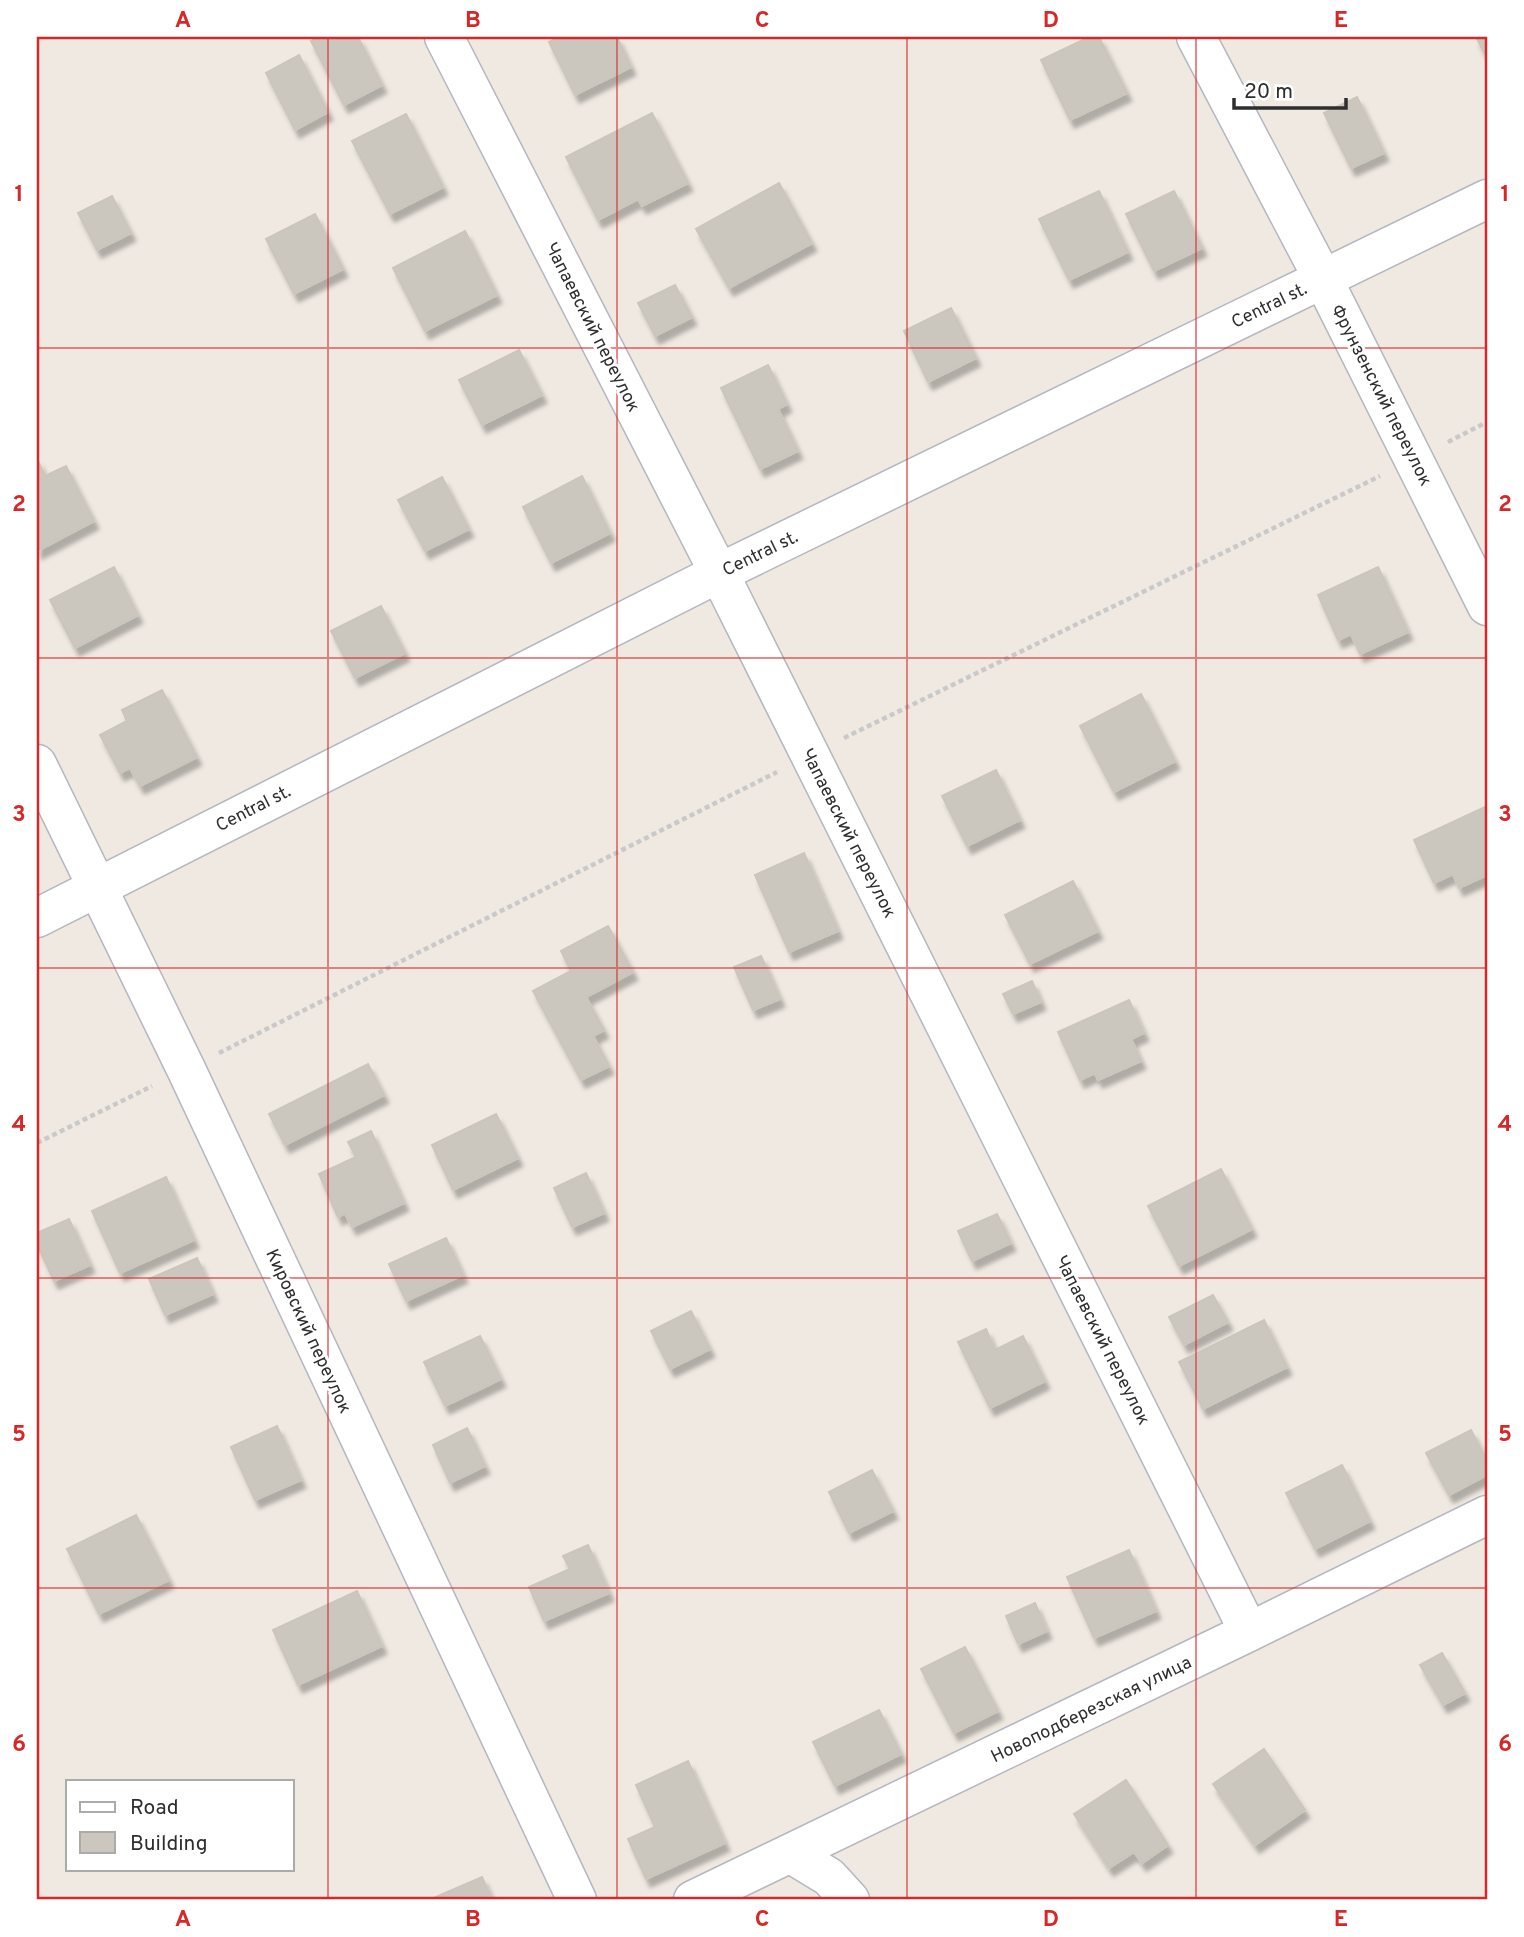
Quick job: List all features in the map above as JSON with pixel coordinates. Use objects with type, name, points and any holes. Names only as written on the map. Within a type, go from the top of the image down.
[{"type":"street","name":"Чапаевский переулок","points":[[444,37],[719,573],[1249,1632]]},
{"type":"street","name":"Фрунзенский переулок","points":[[1196,37],[1323,279],[1487,606]]},
{"type":"street","name":"Central st.","points":[[37,918],[719,573],[1487,199]]},
{"type":"street","name":"Кировский переулок","points":[[37,764],[186,1069],[577,1900]]},
{"type":"street","name":"Новоподберезская улица","points":[[693,1900],[1487,1515]]},
{"type":"street","points":[[791,1854],[830,1878],[850,1900]]},
{"type":"path","points":[[37,1143],[810,755],[1487,422]]},
{"type":"building","points":[[320,37],[358,37],[382,85],[344,105],[311,41]]},
{"type":"building","points":[[559,37],[617,37],[631,67],[575,95],[549,42]]},
{"type":"building","points":[[1089,37],[1099,37],[1127,93],[1070,120],[1041,60]]},
{"type":"building","points":[[1476,37],[1487,37],[1487,58]]},
{"type":"building","points":[[299,55],[328,112],[295,130],[266,73]]},
{"type":"building","points":[[1357,97],[1384,153],[1351,168],[1324,113]]},
{"type":"building","points":[[652,113],[688,183],[642,206],[638,199],[598,220],[566,157]]},
{"type":"building","points":[[406,114],[443,187],[390,214],[352,141]]},
{"type":"building","points":[[779,183],[812,243],[729,288],[696,229]]},
{"type":"building","points":[[1099,191],[1128,252],[1069,280],[1039,219]]},
{"type":"building","points":[[1174,191],[1202,248],[1154,271],[1126,214]]},
{"type":"building","points":[[112,196],[131,233],[97,250],[78,213]]},
{"type":"building","points":[[315,214],[343,269],[294,294],[266,239]]},
{"type":"building","points":[[465,231],[497,295],[425,331],[393,268]]},
{"type":"building","points":[[675,285],[692,317],[655,336],[638,303]]},
{"type":"building","points":[[951,308],[976,358],[928,382],[904,331]]},
{"type":"building","points":[[519,350],[542,395],[482,425],[459,380]]},
{"type":"building","points":[[768,365],[787,404],[778,409],[798,451],[760,469],[721,388]]},
{"type":"building","points":[[37,459],[45,476],[66,466],[94,521],[37,551]]},
{"type":"building","points":[[582,476],[610,533],[551,563],[523,507]]},
{"type":"building","points":[[442,477],[469,529],[425,551],[398,500]]},
{"type":"building","points":[[114,567],[138,615],[75,648],[50,600]]},
{"type":"building","points":[[1378,567],[1408,632],[1360,654],[1351,634],[1338,640],[1318,595]]},
{"type":"building","points":[[381,606],[405,653],[355,678],[331,631]]},
{"type":"building","points":[[162,690],[197,757],[140,786],[130,768],[120,773],[100,735],[127,721],[122,710]]},
{"type":"building","points":[[1141,694],[1175,761],[1114,792],[1080,726]]},
{"type":"building","points":[[996,770],[1020,820],[967,846],[942,796]]},
{"type":"building","points":[[1487,806],[1487,875],[1459,888],[1453,874],[1434,883],[1414,840]]},
{"type":"building","points":[[804,853],[838,931],[789,952],[755,875]]},
{"type":"building","points":[[1073,881],[1098,931],[1030,964],[1005,915]]},
{"type":"building","points":[[608,926],[633,972],[586,997],[604,1030],[593,1036],[609,1066],[581,1080],[533,991],[571,971],[561,951]]},
{"type":"building","points":[[761,956],[780,999],[753,1010],[734,967]]},
{"type":"building","points":[[1032,981],[1041,1002],[1013,1014],[1003,994]]},
{"type":"building","points":[[1129,1000],[1144,1033],[1131,1039],[1141,1061],[1098,1080],[1095,1073],[1080,1080],[1058,1032]]},
{"type":"building","points":[[368,1064],[384,1095],[285,1145],[269,1114]]},
{"type":"building","points":[[496,1114],[518,1158],[453,1190],[432,1145]]},
{"type":"building","points":[[371,1131],[404,1203],[352,1227],[345,1213],[338,1217],[319,1174],[356,1157],[348,1142]]},
{"type":"building","points":[[1221,1169],[1252,1229],[1179,1266],[1148,1206]]},
{"type":"building","points":[[586,1173],[604,1213],[572,1227],[554,1188]]},
{"type":"building","points":[[166,1177],[194,1240],[120,1273],[92,1211]]},
{"type":"building","points":[[997,1214],[1011,1243],[972,1261],[958,1231]]},
{"type":"building","points":[[69,1219],[90,1265],[54,1281],[37,1244],[37,1233]]},
{"type":"building","points":[[446,1238],[463,1275],[406,1301],[389,1264]]},
{"type":"building","points":[[197,1258],[213,1294],[165,1315],[149,1279]]},
{"type":"building","points":[[1213,1295],[1228,1322],[1184,1345],[1169,1317]]},
{"type":"building","points":[[691,1311],[710,1349],[670,1369],[651,1331]]},
{"type":"building","points":[[1264,1320],[1287,1367],[1203,1409],[1179,1362]]},
{"type":"building","points":[[986,1329],[995,1350],[1023,1336],[1045,1381],[990,1408],[958,1342]]},
{"type":"building","points":[[480,1336],[501,1379],[445,1406],[424,1362]]},
{"type":"building","points":[[277,1426],[301,1480],[255,1500],[231,1447]]},
{"type":"building","points":[[467,1428],[485,1466],[450,1483],[433,1445]]},
{"type":"building","points":[[1471,1430],[1487,1461],[1487,1475],[1449,1495],[1426,1453]]},
{"type":"building","points":[[1342,1465],[1370,1521],[1315,1549],[1286,1493]]},
{"type":"building","points":[[872,1470],[893,1511],[849,1533],[829,1492]]},
{"type":"building","points":[[136,1515],[169,1580],[99,1614],[67,1549]]},
{"type":"building","points":[[588,1545],[609,1593],[544,1621],[529,1587],[570,1569],[563,1556]]},
{"type":"building","points":[[1129,1550],[1156,1611],[1094,1638],[1067,1577]]},
{"type":"building","points":[[357,1591],[382,1646],[298,1685],[273,1630]]},
{"type":"building","points":[[1035,1603],[1047,1631],[1018,1644],[1006,1616]]},
{"type":"building","points":[[965,1647],[998,1711],[954,1733],[921,1669]]},
{"type":"building","points":[[1442,1653],[1465,1693],[1443,1705],[1420,1665]]},
{"type":"building","points":[[879,1710],[901,1754],[835,1786],[813,1742]]},
{"type":"building","points":[[1264,1749],[1305,1810],[1255,1845],[1213,1784]]},
{"type":"building","points":[[688,1761],[725,1843],[646,1879],[628,1839],[655,1827],[636,1785]]},
{"type":"building","points":[[1126,1780],[1168,1845],[1142,1863],[1134,1852],[1109,1868],[1074,1814]]},
{"type":"building","points":[[482,1877],[492,1900],[429,1900]]}]
